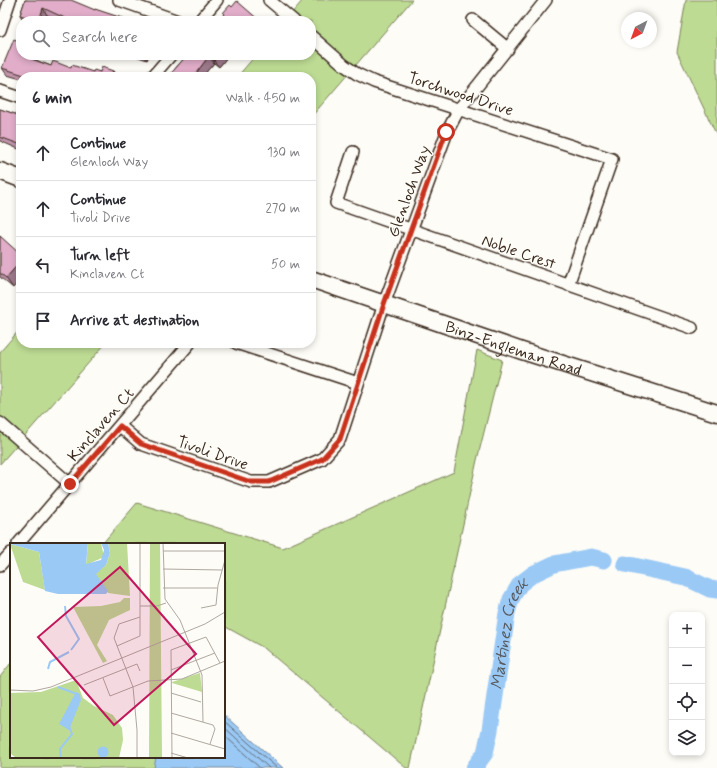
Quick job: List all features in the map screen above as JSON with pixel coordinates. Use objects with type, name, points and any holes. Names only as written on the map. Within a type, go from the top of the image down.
[{"type":"street","points":[[0,30],[10,0]]},
{"type":"street","points":[[119,0],[164,16]]},
{"type":"street","points":[[203,16],[217,0]]},
{"type":"street","points":[[269,0],[288,16]]},
{"type":"street","name":"Glenloch Way","points":[[384,304],[446,132],[459,109],[546,0]]},
{"type":"street","points":[[473,20],[508,49]]},
{"type":"street","name":"Torchwood Drive","points":[[316,40],[344,65],[357,74],[374,82],[612,159],[568,285]]},
{"type":"street","points":[[156,72],[167,60]]},
{"type":"street","points":[[0,91],[16,96]]},
{"type":"street","name":"Noble Crest","points":[[352,152],[336,203],[692,328]]},
{"type":"street","points":[[0,171],[16,177]]},
{"type":"street","name":"Binz-Engleman Road","points":[[316,281],[522,351],[717,413]]},
{"type":"street","name":"Tivoli Drive","points":[[120,426],[141,444],[251,482],[269,482],[322,459],[340,439],[384,304]]},
{"type":"street","name":"Kinclaven Ct","points":[[19,543],[186,348]]},
{"type":"street","points":[[251,348],[358,383]]},
{"type":"street","points":[[0,423],[70,484]]},
{"type":"street","points":[[0,565],[10,553]]},
{"type":"green space","points":[[303,0],[412,0],[316,111],[316,72],[241,72],[252,60],[316,60],[316,16],[289,16]]},
{"type":"green space","points":[[686,0],[717,0],[717,136],[677,52]]},
{"type":"green space","points":[[16,334],[16,348],[102,348],[0,464],[0,352]]},
{"type":"green space","points":[[477,350],[502,360],[477,460],[410,768],[406,768],[264,648],[225,627],[225,543],[103,543],[137,503],[283,548],[454,472]]},
{"type":"green space","points":[[10,664],[10,758],[159,758],[156,768],[0,768],[0,677]]},
{"type":"water","points":[[225,716],[283,768],[154,768],[156,758],[225,758]]},
{"type":"building","points":[[25,0],[71,0],[95,10],[116,16],[60,16],[43,8],[41,16],[20,15]]},
{"type":"building","points":[[237,1],[254,16],[222,16],[230,5],[232,7]]},
{"type":"building","points":[[14,39],[16,40],[16,60],[34,60],[51,66],[53,61],[71,68],[72,65],[93,72],[16,72],[2,68]]},
{"type":"building","points":[[183,60],[206,60],[197,72],[172,72]]},
{"type":"building","points":[[102,67],[113,72],[100,72]]},
{"type":"building","points":[[0,109],[16,114],[16,143],[0,137]]},
{"type":"building","points":[[0,236],[16,250],[16,267],[6,278],[0,273]]},
{"type":"waterway","name":"Martinez Creek","points":[[474,768],[485,753],[490,730],[507,613],[511,599],[520,584],[533,574],[554,564],[591,557],[604,560]]},
{"type":"waterway","name":"Martinez Creek","points":[[625,564],[685,577],[710,589],[717,590]]},
{"type":"route","points":[[70,484],[120,426],[141,444],[251,482],[269,482],[322,459],[340,439],[384,304],[446,132]]}]
